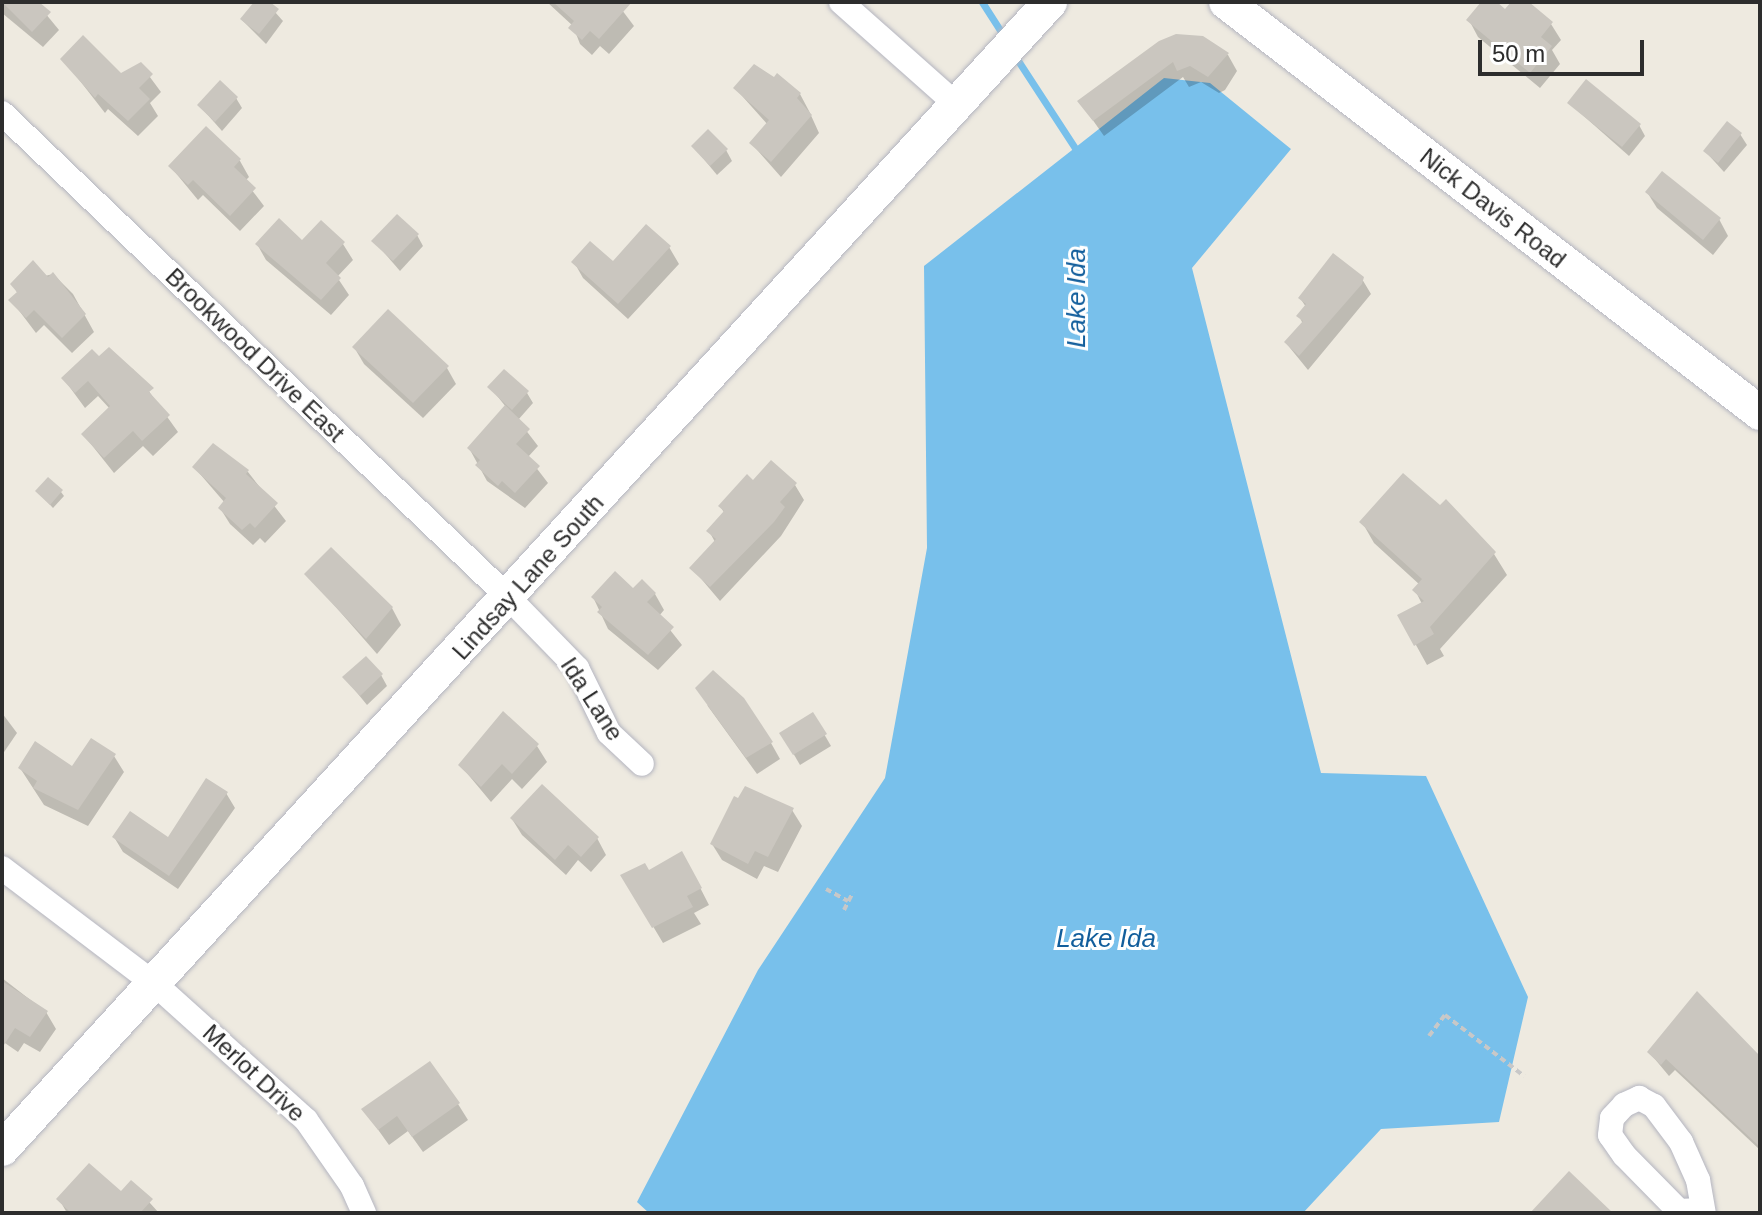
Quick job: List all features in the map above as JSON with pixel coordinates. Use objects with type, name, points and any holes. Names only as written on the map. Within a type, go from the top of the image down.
[{"type":"street","points":[[841,2],[958,106]]},
{"type":"street","name":"Nick Davis Road","points":[[1226,2],[1760,413]]},
{"type":"street","name":"Lindsay Lane South","points":[[2,1149],[1055,4]]},
{"type":"street","name":"Brookwood Drive East","points":[[2,113],[509,598]]},
{"type":"street","name":"Ida Lane","points":[[509,598],[577,668],[609,733],[642,764]]},
{"type":"street","name":"Merlot Drive","points":[[2,868],[155,984],[306,1120],[352,1186],[364,1213]]},
{"type":"street","points":[[1639,1098],[1654,1106],[1681,1142],[1698,1180],[1702,1212],[1679,1211],[1624,1155],[1610,1135],[1612,1118],[1624,1105],[1639,1098]]},
{"type":"path","points":[[826,889],[848,901]]},
{"type":"path","points":[[844,910],[853,892]]},
{"type":"path","points":[[1429,1036],[1445,1015],[1524,1076]]},
{"type":"water","name":"Lake Ida","points":[[1164,78],[1210,83],[1291,149],[1192,268],[1321,773],[1426,776],[1528,997],[1499,1122],[1381,1129],[1303,1213],[649,1213],[637,1202],[758,970],[885,778],[927,548],[924,266]]},
{"type":"building","points":[[2,2],[39,2],[51,12],[32,32]]},
{"type":"building","points":[[254,2],[270,2],[279,9],[259,34],[240,19]]},
{"type":"building","points":[[553,2],[632,2],[599,39],[590,31],[582,40],[568,28],[574,21]]},
{"type":"building","points":[[1481,2],[1497,2],[1505,9],[1511,2],[1529,2],[1553,22],[1541,37],[1552,46],[1530,73],[1466,20]]},
{"type":"building","points":[[1176,34],[1203,36],[1229,53],[1208,77],[1190,66],[1177,71],[1173,62],[1093,121],[1077,101],[1159,41]]},
{"type":"building","points":[[83,35],[121,73],[141,62],[153,74],[139,88],[150,99],[128,121],[98,94],[95,98],[60,59]]},
{"type":"building","points":[[754,64],[774,77],[777,73],[801,93],[797,98],[812,115],[771,162],[749,143],[769,120],[733,88]]},
{"type":"building","points":[[1586,79],[1641,124],[1622,147],[1567,103]]},
{"type":"building","points":[[220,80],[238,97],[215,122],[197,105]]},
{"type":"building","points":[[1727,121],[1742,133],[1718,163],[1703,151]]},
{"type":"building","points":[[206,126],[241,159],[234,167],[256,188],[230,216],[193,180],[188,185],[168,166]]},
{"type":"building","points":[[708,129],[728,149],[710,166],[691,146]]},
{"type":"building","points":[[1662,171],[1721,218],[1703,240],[1645,192]]},
{"type":"building","points":[[397,214],[419,234],[393,261],[371,241]]},
{"type":"building","points":[[279,218],[302,240],[321,220],[345,242],[326,263],[341,278],[321,300],[255,244]]},
{"type":"building","points":[[646,224],[671,246],[618,304],[571,262],[590,241],[613,261]]},
{"type":"building","points":[[1333,253],[1364,277],[1362,284],[1299,356],[1284,342],[1303,321],[1296,316],[1306,304],[1298,298]]},
{"type":"building","points":[[33,260],[48,277],[53,272],[86,314],[62,338],[34,310],[26,318],[8,300],[17,292],[10,284]]},
{"type":"building","points":[[388,309],[449,366],[413,403],[352,347]]},
{"type":"building","points":[[109,347],[154,388],[149,392],[170,415],[142,441],[133,431],[104,458],[81,434],[110,406],[88,381],[75,393],[61,378],[92,349],[99,356]]},
{"type":"building","points":[[504,369],[529,391],[512,410],[487,387]]},
{"type":"building","points":[[505,405],[530,429],[516,444],[540,466],[515,493],[502,481],[498,486],[475,465],[480,460],[467,448]]},
{"type":"building","points":[[213,443],[249,470],[246,474],[278,503],[255,528],[250,523],[242,530],[218,508],[226,498],[192,467]]},
{"type":"building","points":[[771,460],[797,483],[780,502],[785,507],[774,522],[710,587],[689,568],[716,539],[706,531],[724,511],[718,506],[747,474],[753,480]]},
{"type":"building","points":[[1403,473],[1440,505],[1446,499],[1496,552],[1430,627],[1434,634],[1414,646],[1397,615],[1424,601],[1412,590],[1422,579],[1359,522]]},
{"type":"building","points":[[48,477],[63,490],[50,505],[35,491]]},
{"type":"building","points":[[331,547],[393,607],[366,639],[304,574]]},
{"type":"building","points":[[615,571],[633,588],[642,579],[656,593],[647,602],[674,627],[648,655],[597,612],[602,607],[591,597]]},
{"type":"building","points":[[366,656],[383,674],[360,696],[342,677]]},
{"type":"building","points":[[713,670],[744,698],[773,742],[746,758],[695,688]]},
{"type":"building","points":[[503,711],[539,744],[512,774],[502,764],[481,787],[458,765]]},
{"type":"building","points":[[813,712],[827,734],[793,755],[779,733]]},
{"type":"building","points":[[91,738],[116,754],[78,810],[33,788],[37,781],[18,768],[35,741],[72,766]]},
{"type":"building","points":[[206,778],[228,792],[169,876],[112,837],[130,811],[168,837]]},
{"type":"building","points":[[542,784],[599,837],[581,857],[568,845],[555,860],[510,818]]},
{"type":"building","points":[[745,786],[794,808],[768,857],[755,851],[748,864],[710,844],[734,796],[738,798]]},
{"type":"building","points":[[682,851],[702,888],[687,896],[693,907],[652,928],[620,875],[645,863],[649,870]]},
{"type":"building","points":[[2,981],[48,1011],[30,1037],[15,1028],[2,1048]]},
{"type":"building","points":[[1697,991],[1760,1056],[1760,1147],[1666,1059],[1661,1065],[1647,1052]]},
{"type":"building","points":[[430,1061],[460,1103],[412,1137],[397,1116],[378,1130],[361,1109]]},
{"type":"building","points":[[89,1163],[121,1191],[131,1180],[153,1199],[140,1213],[71,1213],[56,1199]]},
{"type":"building","points":[[1569,1171],[1613,1213],[1530,1213]]},
{"type":"waterway","points":[[982,2],[1005,38]]},
{"type":"waterway","points":[[1015,56],[1077,151]]}]
